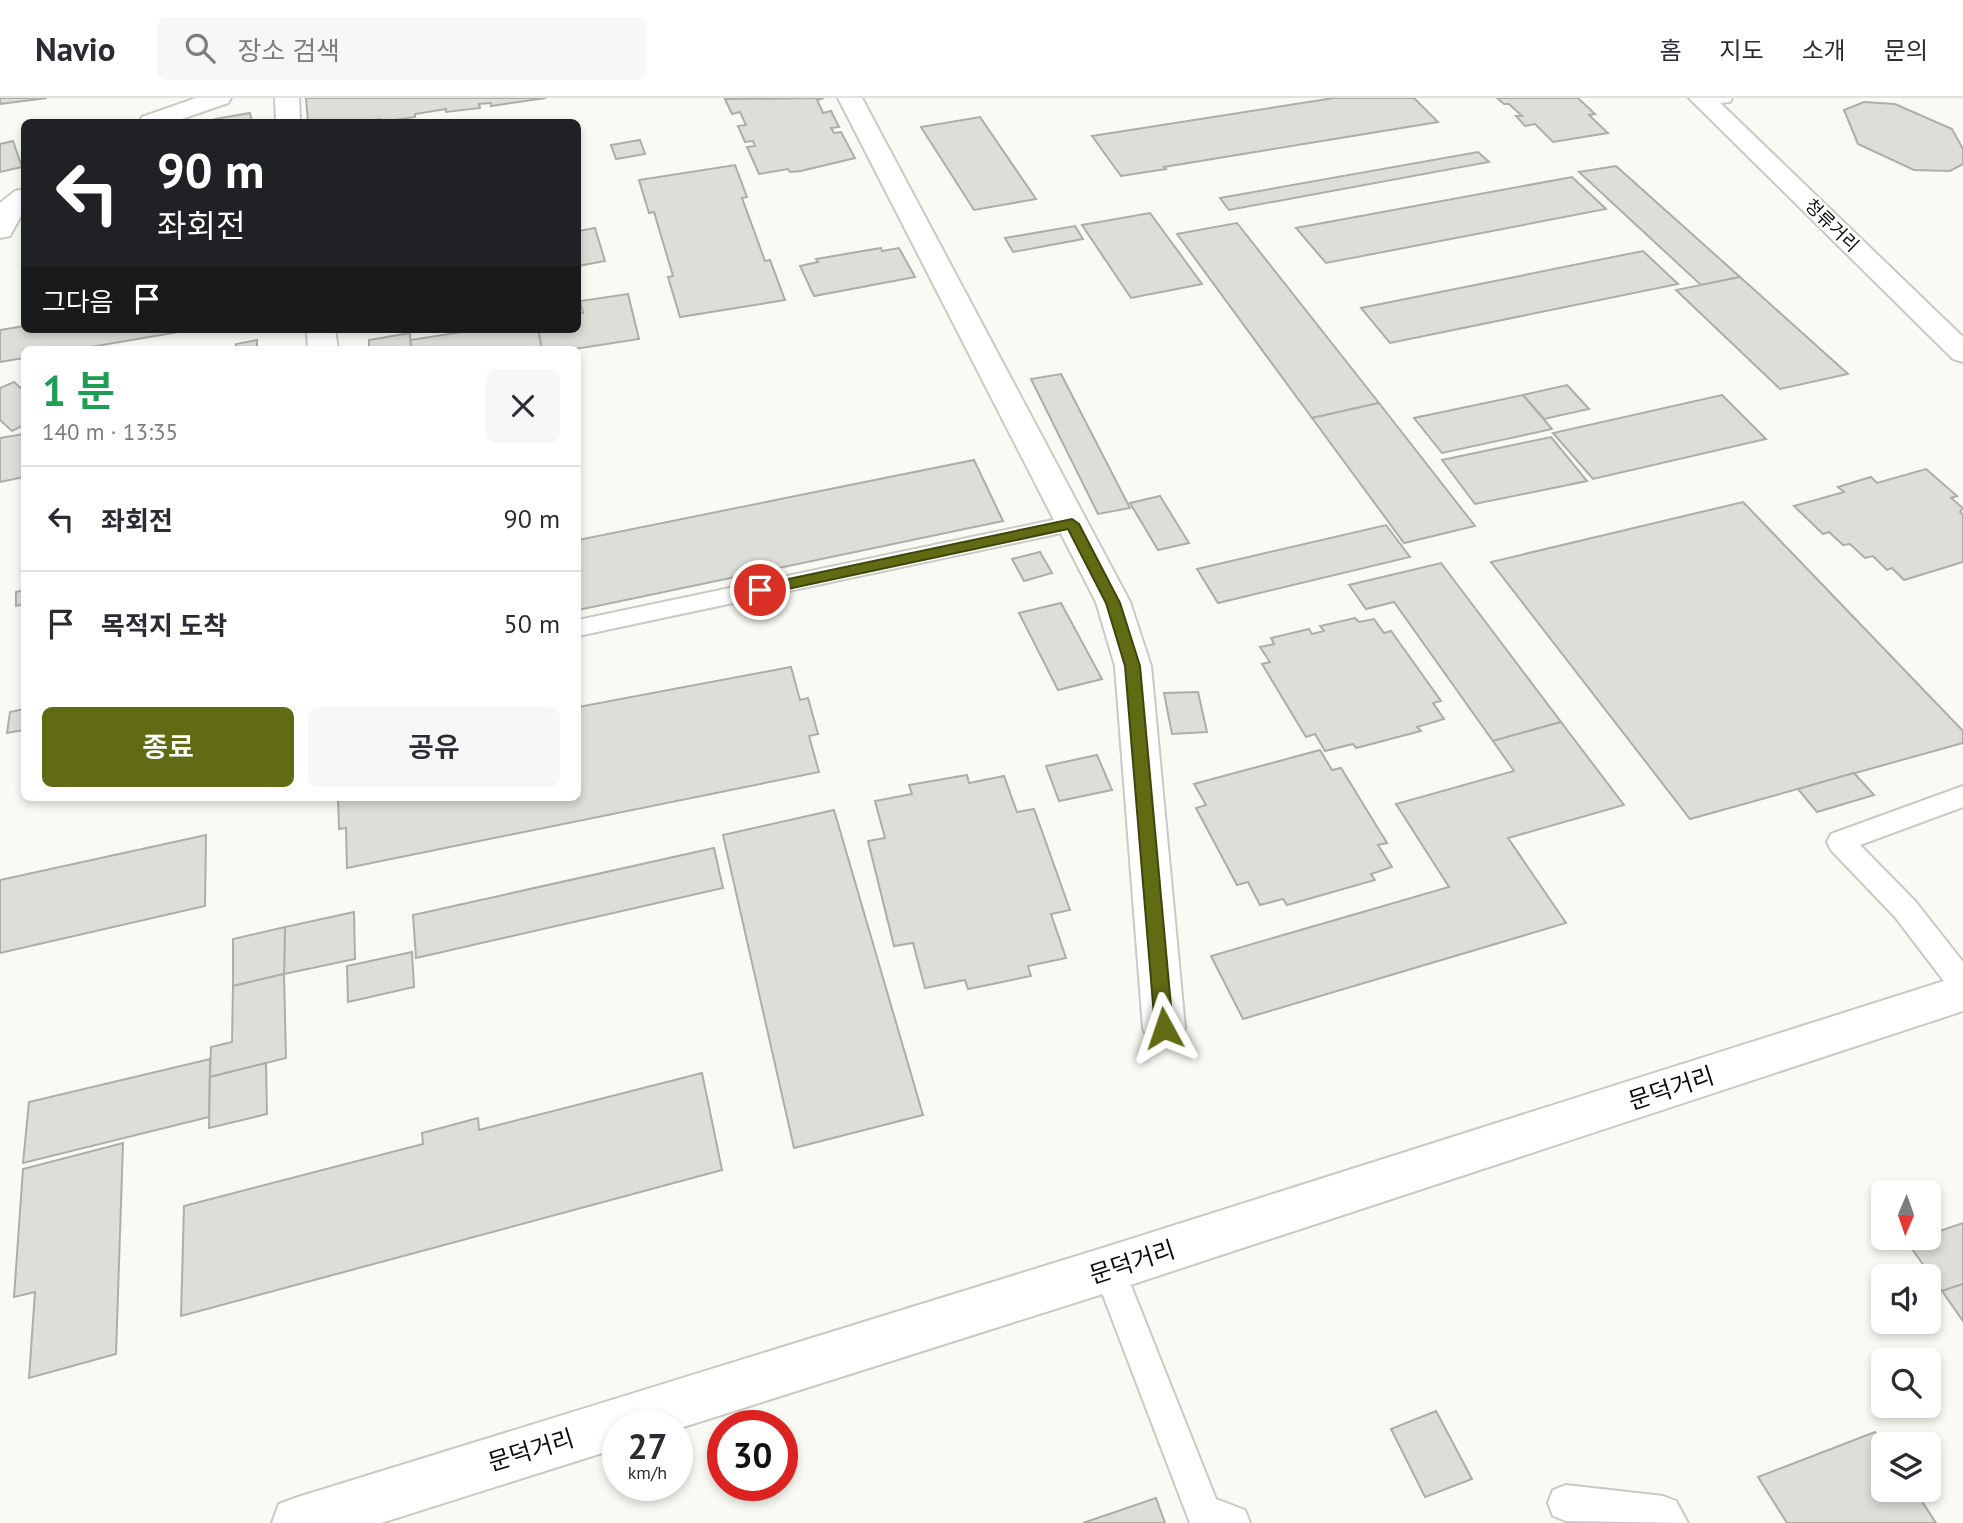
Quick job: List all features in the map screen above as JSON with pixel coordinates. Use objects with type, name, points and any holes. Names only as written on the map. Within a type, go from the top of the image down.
[{"type":"main road","points":[[159,119],[219,98]]},
{"type":"main road","points":[[287,98],[288,119]]},
{"type":"main road","points":[[850,98],[1113,603],[1133,666],[1164,1028]]},
{"type":"main road","name":"청류거리","points":[[1710,99],[1963,353]]},
{"type":"main road","points":[[0,186],[21,176]]},
{"type":"main road","points":[[0,230],[9,209],[21,199]]},
{"type":"main road","name":"문덕거리","points":[[298,1523],[1110,1269],[1963,993]]},
{"type":"lane","points":[[581,627],[1072,524]]},
{"type":"lane","points":[[1963,796],[1840,842],[1905,909],[1963,984]]},
{"type":"lane","points":[[1110,1269],[1215,1520]]},
{"type":"lane","points":[[1566,1503],[1662,1514],[1670,1523]]},
{"type":"building","points":[[0,98],[47,98],[0,104]]},
{"type":"building","points":[[306,98],[546,98],[491,106],[491,103],[479,104],[480,108],[446,112],[446,109],[401,119],[308,119]]},
{"type":"building","points":[[824,98],[817,100],[823,113],[831,111],[839,127],[831,128],[834,133],[841,132],[855,158],[801,171],[790,172],[788,169],[759,174],[747,147],[755,146],[753,141],[745,142],[738,126],[746,125],[740,112],[732,114],[725,99]]},
{"type":"building","points":[[1334,98],[1414,98],[1438,122],[1121,176],[1092,136]]},
{"type":"building","points":[[1497,98],[1578,98],[1595,114],[1589,115],[1608,133],[1553,142],[1535,124],[1525,126],[1516,116],[1522,116],[1509,104],[1504,104]]},
{"type":"building","points":[[1864,102],[1895,104],[1952,129],[1963,149],[1963,164],[1950,171],[1914,170],[1858,144],[1844,110]]},
{"type":"building","points":[[250,113],[251,119],[215,119]]},
{"type":"building","points":[[980,117],[1036,199],[974,210],[921,127]]},
{"type":"building","points":[[640,140],[645,154],[616,159],[611,145]]},
{"type":"building","points":[[13,141],[21,167],[0,172],[0,144]]},
{"type":"building","points":[[1478,152],[1489,162],[1229,210],[1220,198]]},
{"type":"building","points":[[735,165],[747,197],[742,198],[765,261],[770,260],[785,300],[680,317],[668,277],[673,276],[654,212],[649,213],[639,180]]},
{"type":"building","points":[[1616,166],[1740,277],[1701,285],[1579,172]]},
{"type":"building","points":[[1572,177],[1606,209],[1326,263],[1296,228]]},
{"type":"building","points":[[1150,213],[1202,284],[1131,298],[1082,225]]},
{"type":"building","points":[[1237,223],[1379,403],[1312,418],[1177,234]]},
{"type":"building","points":[[1075,226],[1083,239],[1013,252],[1005,238]]},
{"type":"building","points":[[595,228],[605,261],[581,265],[581,230]]},
{"type":"building","points":[[881,248],[882,251],[899,248],[915,277],[814,296],[800,266],[818,262],[816,259]]},
{"type":"building","points":[[1643,251],[1678,284],[1390,343],[1361,308]]},
{"type":"building","points":[[1740,277],[1848,374],[1780,389],[1676,290]]},
{"type":"building","points":[[628,294],[639,339],[581,348],[541,346],[539,333],[581,333],[581,301]]},
{"type":"building","points":[[21,326],[21,333],[173,333],[96,346],[21,346],[21,358],[0,362],[0,330]]},
{"type":"building","points":[[410,333],[411,346],[369,346],[369,340]]},
{"type":"building","points":[[455,333],[539,333],[541,346],[411,346],[410,340]]},
{"type":"building","points":[[257,340],[257,346],[236,344]]},
{"type":"building","points":[[1061,374],[1130,508],[1098,514],[1031,379]]},
{"type":"building","points":[[14,382],[21,388],[21,426],[12,431],[0,420],[0,388]]},
{"type":"building","points":[[1567,385],[1589,409],[1544,419],[1523,395]]},
{"type":"building","points":[[1523,395],[1552,429],[1442,453],[1414,418]]},
{"type":"building","points":[[1722,395],[1766,439],[1593,479],[1553,433]]},
{"type":"building","points":[[1379,403],[1475,526],[1404,543],[1312,418]]},
{"type":"building","points":[[21,434],[21,478],[0,482],[0,438]]},
{"type":"building","points":[[1551,437],[1587,481],[1475,504],[1442,460]]},
{"type":"building","points":[[974,460],[1003,521],[581,609],[581,539]]},
{"type":"building","points":[[1926,469],[1957,496],[1951,498],[1963,508],[1960,512],[1963,515],[1963,562],[1904,580],[1892,568],[1887,570],[1873,556],[1865,558],[1850,544],[1843,545],[1829,532],[1823,534],[1794,506],[1844,492],[1838,487],[1871,477],[1877,483]]},
{"type":"building","points":[[1160,496],[1189,543],[1158,550],[1130,503]]},
{"type":"building","points":[[1743,502],[1963,731],[1963,743],[1690,819],[1491,562]]},
{"type":"building","points":[[1386,525],[1410,557],[1218,603],[1197,569]]},
{"type":"building","points":[[1040,552],[1052,573],[1024,581],[1012,559]]},
{"type":"building","points":[[1441,563],[1561,722],[1493,741],[1394,602],[1366,609],[1349,585]]},
{"type":"building","points":[[21,591],[21,605],[16,606],[16,592]]},
{"type":"building","points":[[1061,603],[1102,679],[1058,690],[1019,613]]},
{"type":"building","points":[[1355,618],[1359,622],[1374,619],[1384,633],[1391,631],[1441,701],[1433,703],[1444,719],[1417,727],[1421,731],[1356,748],[1353,744],[1325,751],[1315,734],[1306,737],[1262,664],[1270,662],[1260,647],[1274,644],[1271,638],[1309,629],[1312,634],[1324,631],[1320,626]]},
{"type":"building","points":[[791,667],[800,700],[808,698],[818,734],[809,736],[819,772],[347,868],[346,828],[339,829],[338,801],[581,801],[581,706]]},
{"type":"building","points":[[1198,692],[1207,732],[1172,734],[1164,693]]},
{"type":"building","points":[[21,710],[21,731],[7,733],[10,712]]},
{"type":"building","points":[[1561,722],[1624,805],[1508,838],[1566,923],[1243,1019],[1211,956],[1449,887],[1396,804],[1514,771],[1493,741]]},
{"type":"building","points":[[1320,750],[1332,770],[1341,768],[1387,843],[1378,845],[1392,867],[1371,874],[1375,880],[1287,905],[1283,899],[1260,905],[1248,882],[1237,885],[1196,808],[1206,805],[1194,784]]},
{"type":"building","points":[[1097,755],[1112,790],[1059,801],[1046,766]]},
{"type":"building","points":[[1854,773],[1874,795],[1817,812],[1798,789]]},
{"type":"building","points":[[967,775],[969,783],[1004,776],[1017,812],[1034,809],[1070,910],[1051,914],[1066,958],[1028,966],[1031,976],[968,989],[965,980],[925,988],[913,943],[894,946],[868,841],[885,838],[875,801],[912,794],[909,785]]},
{"type":"building","points":[[834,810],[923,1115],[794,1148],[723,835]]},
{"type":"building","points":[[206,835],[205,906],[0,953],[0,880]]},
{"type":"building","points":[[714,848],[723,888],[416,958],[413,915]]},
{"type":"building","points":[[354,912],[355,959],[284,974],[285,927]]},
{"type":"building","points":[[285,927],[284,974],[233,986],[233,939]]},
{"type":"building","points":[[412,952],[414,987],[348,1002],[347,966]]},
{"type":"building","points":[[284,974],[286,1058],[210,1077],[211,1047],[232,1042],[233,986]]},
{"type":"building","points":[[210,1059],[209,1117],[23,1163],[29,1102]]},
{"type":"building","points":[[266,1063],[267,1114],[209,1128],[210,1077]]},
{"type":"building","points":[[702,1073],[722,1170],[181,1316],[184,1206],[423,1144],[422,1133],[478,1118],[479,1130]]},
{"type":"building","points":[[123,1143],[116,1354],[29,1378],[35,1292],[14,1297],[23,1169]]},
{"type":"building","points":[[1963,1223],[1963,1284],[1942,1291],[1941,1264],[1923,1264],[1913,1250],[1941,1250],[1941,1231]]},
{"type":"building","points":[[1963,1284],[1963,1321],[1942,1291]]},
{"type":"building","points":[[1436,1411],[1472,1479],[1425,1497],[1391,1429]]},
{"type":"building","points":[[1871,1434],[1871,1502],[1922,1502],[1936,1523],[1787,1523],[1758,1477]]},
{"type":"building","points":[[1156,1498],[1165,1523],[1083,1523]]},
{"type":"route","points":[[760,590],[1072,524],[1113,603],[1133,666],[1164,1028]]}]
